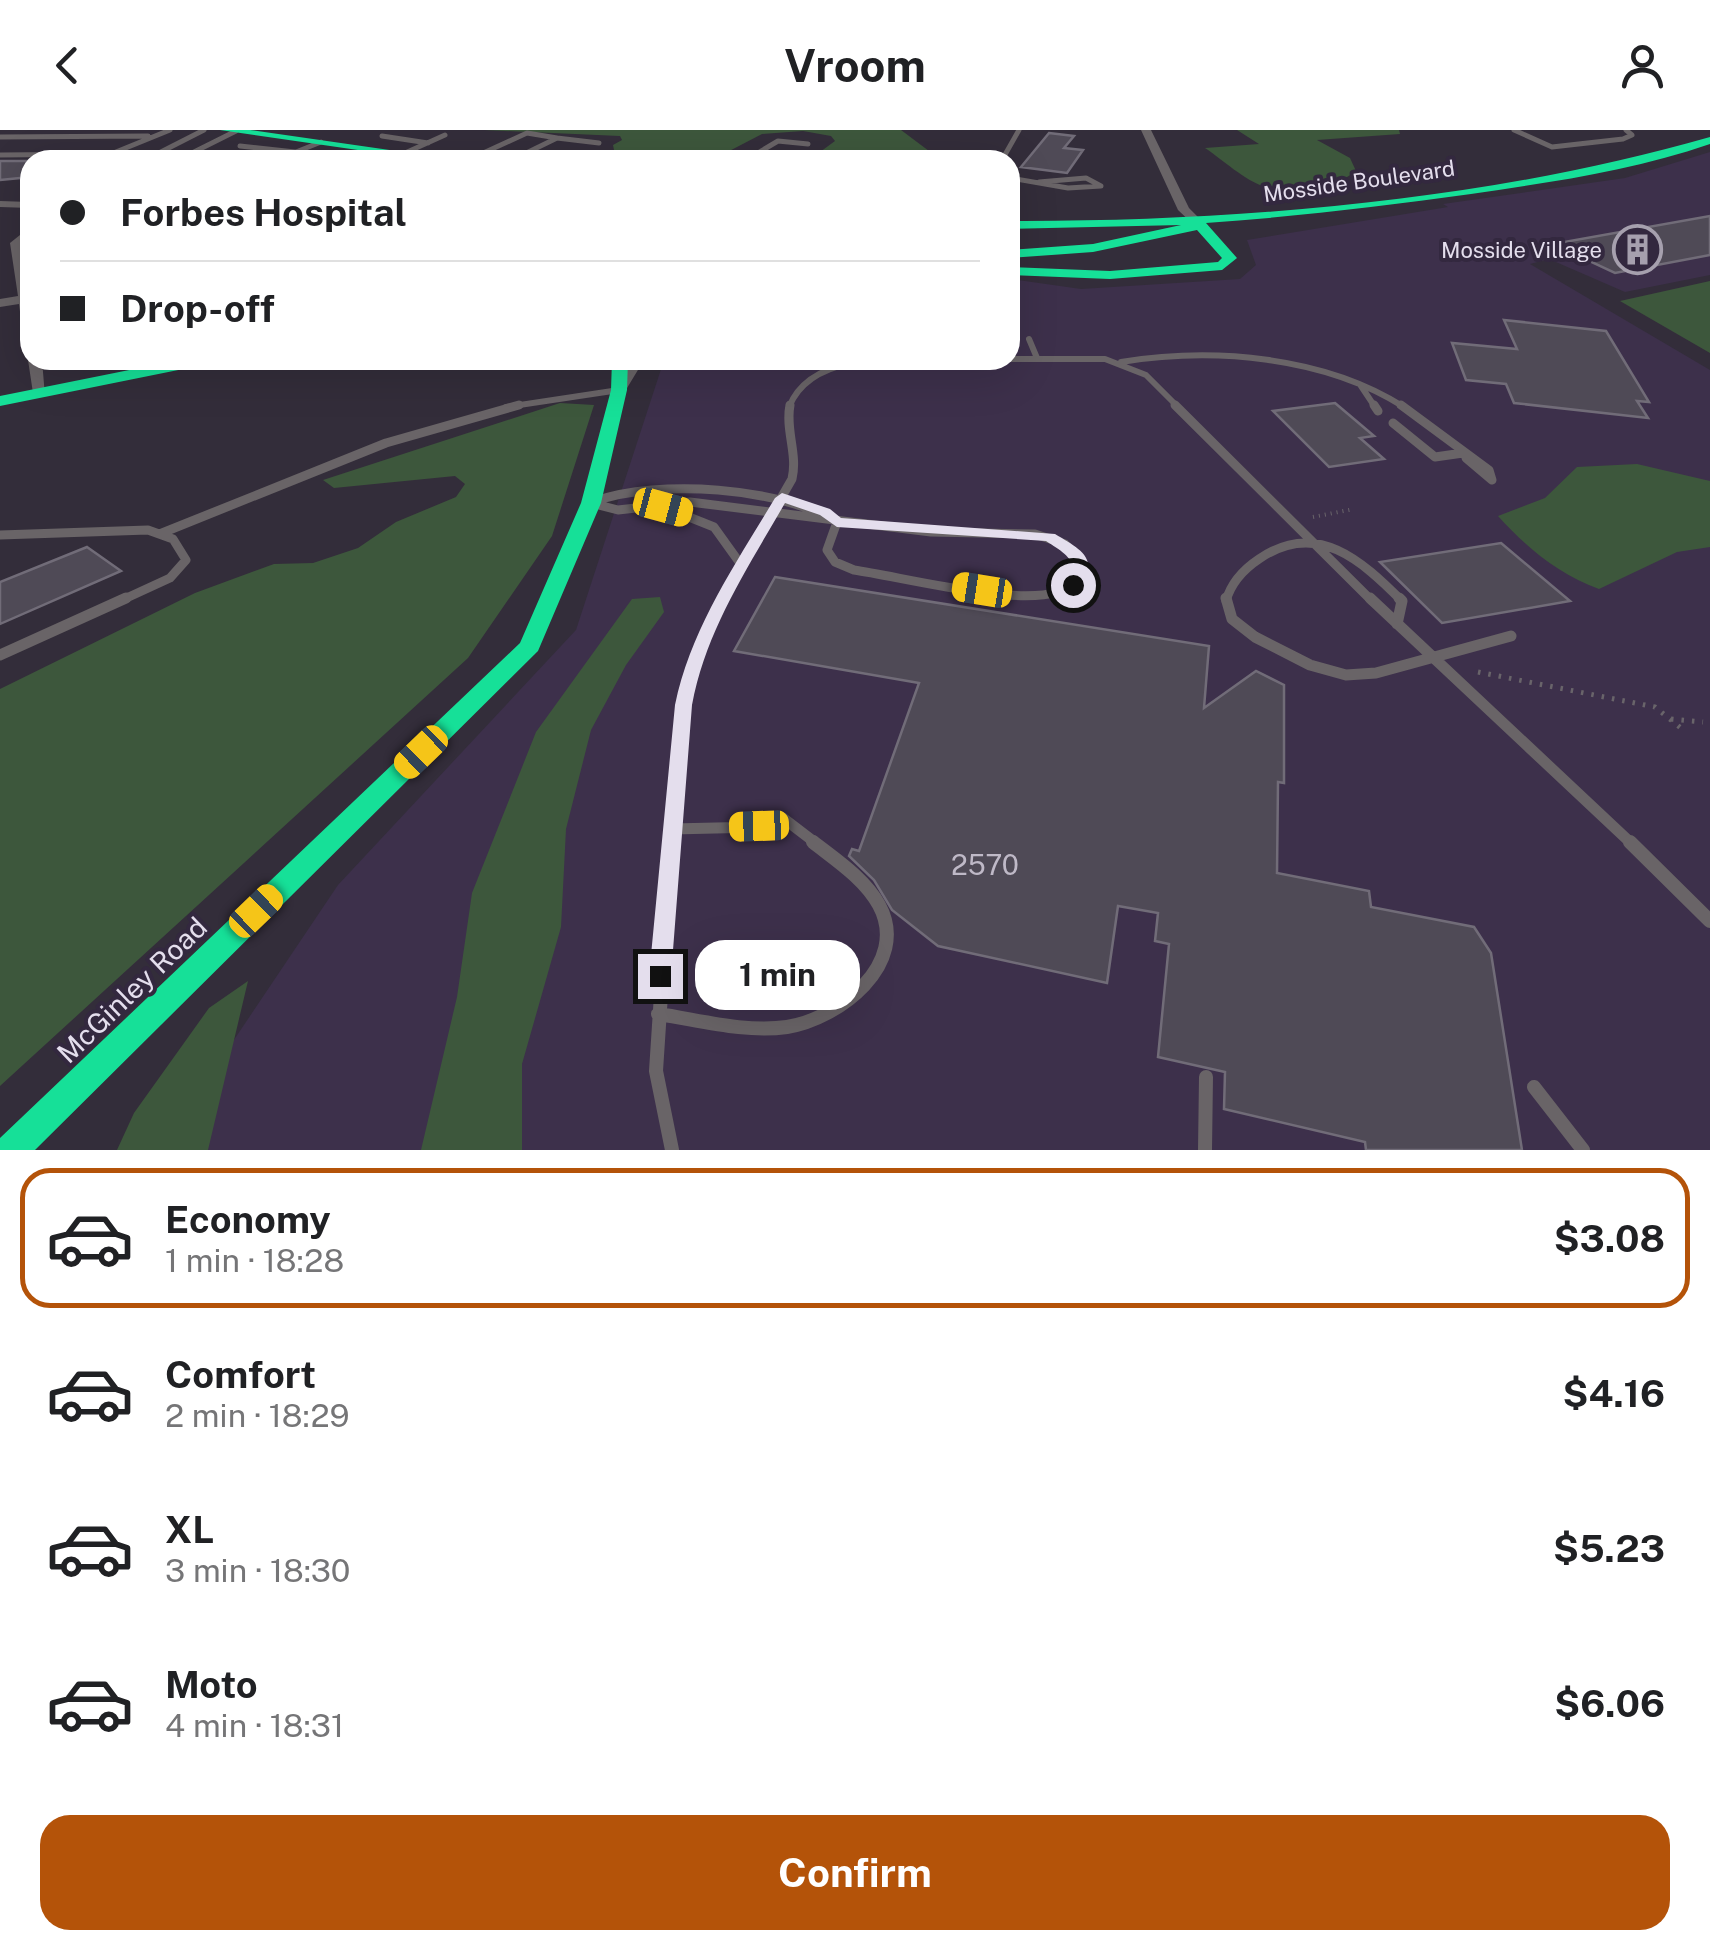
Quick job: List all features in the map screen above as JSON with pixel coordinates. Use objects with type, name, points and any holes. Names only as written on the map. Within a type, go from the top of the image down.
[{"type":"main road","points":[[230,137],[322,141],[385,150]]},
{"type":"main road","name":"Mosside Boulevard","points":[[1020,226],[1200,225],[1551,179],[1704,145]]},
{"type":"main road","points":[[1020,253],[1105,246],[1200,225],[1228,252],[1228,262],[1210,268],[1096,277],[1020,272]]},
{"type":"main road","points":[[0,401],[154,370]]},
{"type":"main road","name":"McGinley Road","points":[[11,1150],[530,646],[591,503],[620,390],[620,370]]},
{"type":"street","points":[[1146,130],[1184,210],[1200,225]]},
{"type":"street","points":[[20,239],[16,242],[20,270]]},
{"type":"street","points":[[36,370],[40,393]]},
{"type":"street","name":"McGinley Road","points":[[620,390],[631,370]]},
{"type":"lane","points":[[121,150],[170,130]]},
{"type":"lane","points":[[167,150],[204,130]]},
{"type":"lane","points":[[1514,130],[1552,147],[1623,140],[1632,135],[1626,130]]},
{"type":"lane","points":[[490,150],[527,133],[599,144]]},
{"type":"lane","points":[[413,150],[444,135]]},
{"type":"lane","points":[[0,137],[154,136]]},
{"type":"lane","points":[[382,136],[428,143]]},
{"type":"lane","points":[[196,150],[230,137],[286,150]]},
{"type":"lane","points":[[532,150],[557,138]]},
{"type":"lane","points":[[300,150],[322,141]]},
{"type":"lane","points":[[763,150],[778,141],[808,144]]},
{"type":"lane","points":[[1020,179],[1082,188],[1101,186],[1086,178],[1039,182]]},
{"type":"lane","points":[[1029,340],[1037,358]]},
{"type":"lane","points":[[1020,359],[1086,357],[1120,362],[1166,355],[1228,358],[1312,372],[1361,385],[1404,407],[1463,452],[1435,457],[1392,423]]},
{"type":"lane","points":[[1120,362],[1146,375],[1312,544],[1555,768],[1710,921]]},
{"type":"lane","points":[[672,1150],[656,1071],[658,1014],[683,705],[692,662],[712,616],[794,475],[788,407],[804,385],[838,370]]},
{"type":"lane","points":[[1361,385],[1378,411]]},
{"type":"lane","points":[[162,533],[451,421],[546,397],[620,390]]},
{"type":"lane","points":[[591,503],[620,493],[782,498],[825,512],[837,522]]},
{"type":"lane","points":[[591,503],[618,510],[690,502],[837,522],[1050,537],[1076,554],[1082,564],[1080,576],[1059,592],[1021,596],[854,570],[835,562],[827,550],[837,522]]},
{"type":"lane","points":[[663,507],[716,526],[728,538],[742,566]]},
{"type":"lane","points":[[0,535],[130,529],[162,533],[173,539],[185,555],[178,572],[0,655]]},
{"type":"lane","points":[[1397,624],[1402,601],[1359,560],[1312,544],[1284,544],[1268,550],[1230,584],[1224,596],[1235,622],[1328,674],[1358,676],[1386,672],[1430,656],[1511,636]]},
{"type":"lane","points":[[658,1014],[773,1028],[823,1016],[852,998],[874,975],[886,932],[880,907],[866,889],[783,818],[759,826],[672,830]]},
{"type":"lane","points":[[1205,1150],[1206,1077]]},
{"type":"lane","points":[[1534,1087],[1583,1150]]},
{"type":"lane","points":[[36,1150],[65,1096]]},
{"type":"path","points":[[1291,522],[1354,509]]},
{"type":"path","points":[[1477,672],[1655,706],[1682,729]]},
{"type":"path","points":[[1669,719],[1703,722]]},
{"type":"shaded area","points":[[1710,152],[1710,275],[1625,292],[1549,259],[1530,264],[1710,370],[1710,1150],[160,1150],[338,885],[576,630],[661,370],[1020,370],[1020,280],[1081,289],[1240,279],[1256,265],[1247,240],[1448,207],[1443,204],[1625,178]]},
{"type":"green space","points":[[484,130],[901,130],[928,150],[823,150],[835,141],[831,136],[803,131],[762,134],[731,150],[614,150],[613,145],[622,140],[620,136]]},
{"type":"green space","points":[[1237,130],[1399,130],[1400,134],[1317,140],[1350,158],[1356,171],[1326,184],[1286,190],[1257,184],[1205,148],[1259,144]]},
{"type":"green space","points":[[1710,281],[1710,353],[1620,301]]},
{"type":"green space","points":[[560,403],[594,405],[552,536],[468,658],[0,1086],[0,689],[195,593],[274,564],[313,563],[358,548],[396,522],[456,497],[465,484],[455,476],[334,488],[323,480]]},
{"type":"green space","points":[[1637,464],[1710,481],[1710,547],[1677,552],[1599,589],[1544,559],[1498,516],[1545,498],[1577,467]]},
{"type":"green space","points":[[660,597],[664,612],[626,665],[591,730],[566,829],[561,927],[522,1064],[522,1150],[421,1150],[457,997],[472,893],[536,732],[632,599]]},
{"type":"green space","points":[[248,981],[208,1150],[117,1150],[134,1113],[209,1008]]},
{"type":"building","points":[[1049,133],[1074,136],[1064,148],[1083,150],[1067,173],[1021,167]]},
{"type":"building","points":[[0,161],[20,161],[20,178],[0,180]]},
{"type":"building","name":"Mosside Village","points":[[1710,216],[1710,255],[1615,273],[1553,244]]},
{"type":"building","points":[[1504,320],[1606,331],[1649,402],[1637,401],[1648,418],[1514,403],[1506,384],[1466,380],[1452,343],[1517,349]]},
{"type":"building","points":[[1335,403],[1374,436],[1360,438],[1384,459],[1329,467],[1273,411]]},
{"type":"building","points":[[1501,543],[1570,601],[1442,623],[1380,562]]},
{"type":"building","points":[[87,547],[121,571],[0,624],[0,582]]},
{"type":"building","points":[[775,577],[1209,646],[1204,708],[1256,671],[1284,685],[1284,783],[1278,782],[1277,873],[1369,891],[1371,907],[1474,927],[1491,953],[1522,1150],[1366,1150],[1365,1142],[1224,1109],[1225,1072],[1158,1057],[1169,944],[1155,941],[1158,913],[1118,906],[1107,983],[938,946],[892,910],[874,880],[849,856],[852,849],[859,851],[919,683],[734,651]]},
{"type":"traffic: fast","points":[[225,130],[377,150]]},
{"type":"traffic: fast","points":[[1020,225],[1181,221],[1351,206],[1589,172],[1650,159],[1710,140]]},
{"type":"traffic: fast","points":[[1020,253],[1093,248],[1200,225],[1230,258],[1222,266],[1110,275],[1020,271]]},
{"type":"traffic: fast","points":[[0,401],[153,370]]},
{"type":"traffic: fast","points":[[11,1150],[530,646],[591,503],[619,390],[620,370]]},
{"type":"place","name":"Mosside Village","points":[[1637,250]]},
{"type":"route","points":[[660,976],[683,705],[692,662],[712,616],[782,498],[825,512],[837,522],[931,532],[1012,532],[1050,537],[1065,544],[1082,564],[1073,585]]}]
